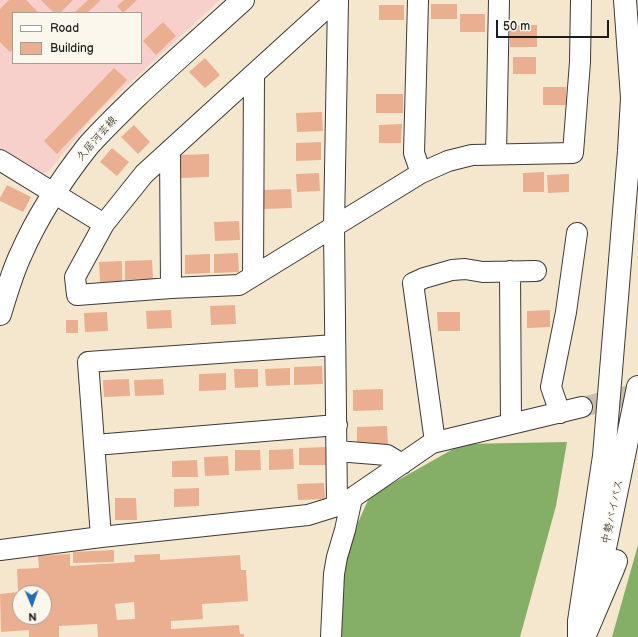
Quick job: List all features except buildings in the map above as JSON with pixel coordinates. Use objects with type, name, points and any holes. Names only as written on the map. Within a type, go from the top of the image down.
[{"type":"main road","name":"久居河芸線","points":[[0,314],[10,281],[35,224],[88,146],[109,123],[156,78],[243,0]]},
{"type":"main road","points":[[579,637],[579,621],[604,456],[630,151],[632,98],[625,0]]},
{"type":"main road","name":"中勢バイパス","points":[[584,637],[606,543],[638,387]]},
{"type":"main road","points":[[584,637],[614,569],[638,464]]},
{"type":"street","points":[[335,0],[144,174],[104,224],[75,277],[77,295],[239,285],[421,174],[448,161],[472,155],[574,153],[580,62],[581,0]]},
{"type":"street","points":[[332,637],[334,574],[337,557],[345,530],[345,502],[337,451],[335,345],[334,227],[338,0]]},
{"type":"street","points":[[418,0],[414,153],[421,174]]},
{"type":"street","points":[[496,154],[499,0]]},
{"type":"street","points":[[253,276],[254,74]]},
{"type":"street","points":[[170,150],[171,288]]},
{"type":"street","points":[[0,160],[104,224]]},
{"type":"street","points":[[560,413],[551,387],[566,312],[577,233]]},
{"type":"street","points":[[435,442],[413,283],[424,278],[465,269],[483,272],[536,271]]},
{"type":"street","points":[[510,271],[511,424]]},
{"type":"street","points":[[101,537],[88,362],[335,345]]},
{"type":"street","points":[[0,550],[101,537],[308,515],[345,502],[432,443],[582,407]]},
{"type":"street","points":[[95,444],[337,425]]},
{"type":"street","points":[[337,451],[387,455],[402,464]]},
{"type":"shaded area","points":[[0,0],[220,0],[96,114],[49,171],[38,175],[0,150]]},
{"type":"green space","points":[[567,442],[556,506],[520,637],[340,637],[341,560],[370,496],[462,444]]},
{"type":"green space","points":[[638,545],[638,637],[612,637]]},
{"type":"tunnel","points":[[582,407],[638,393]]}]
